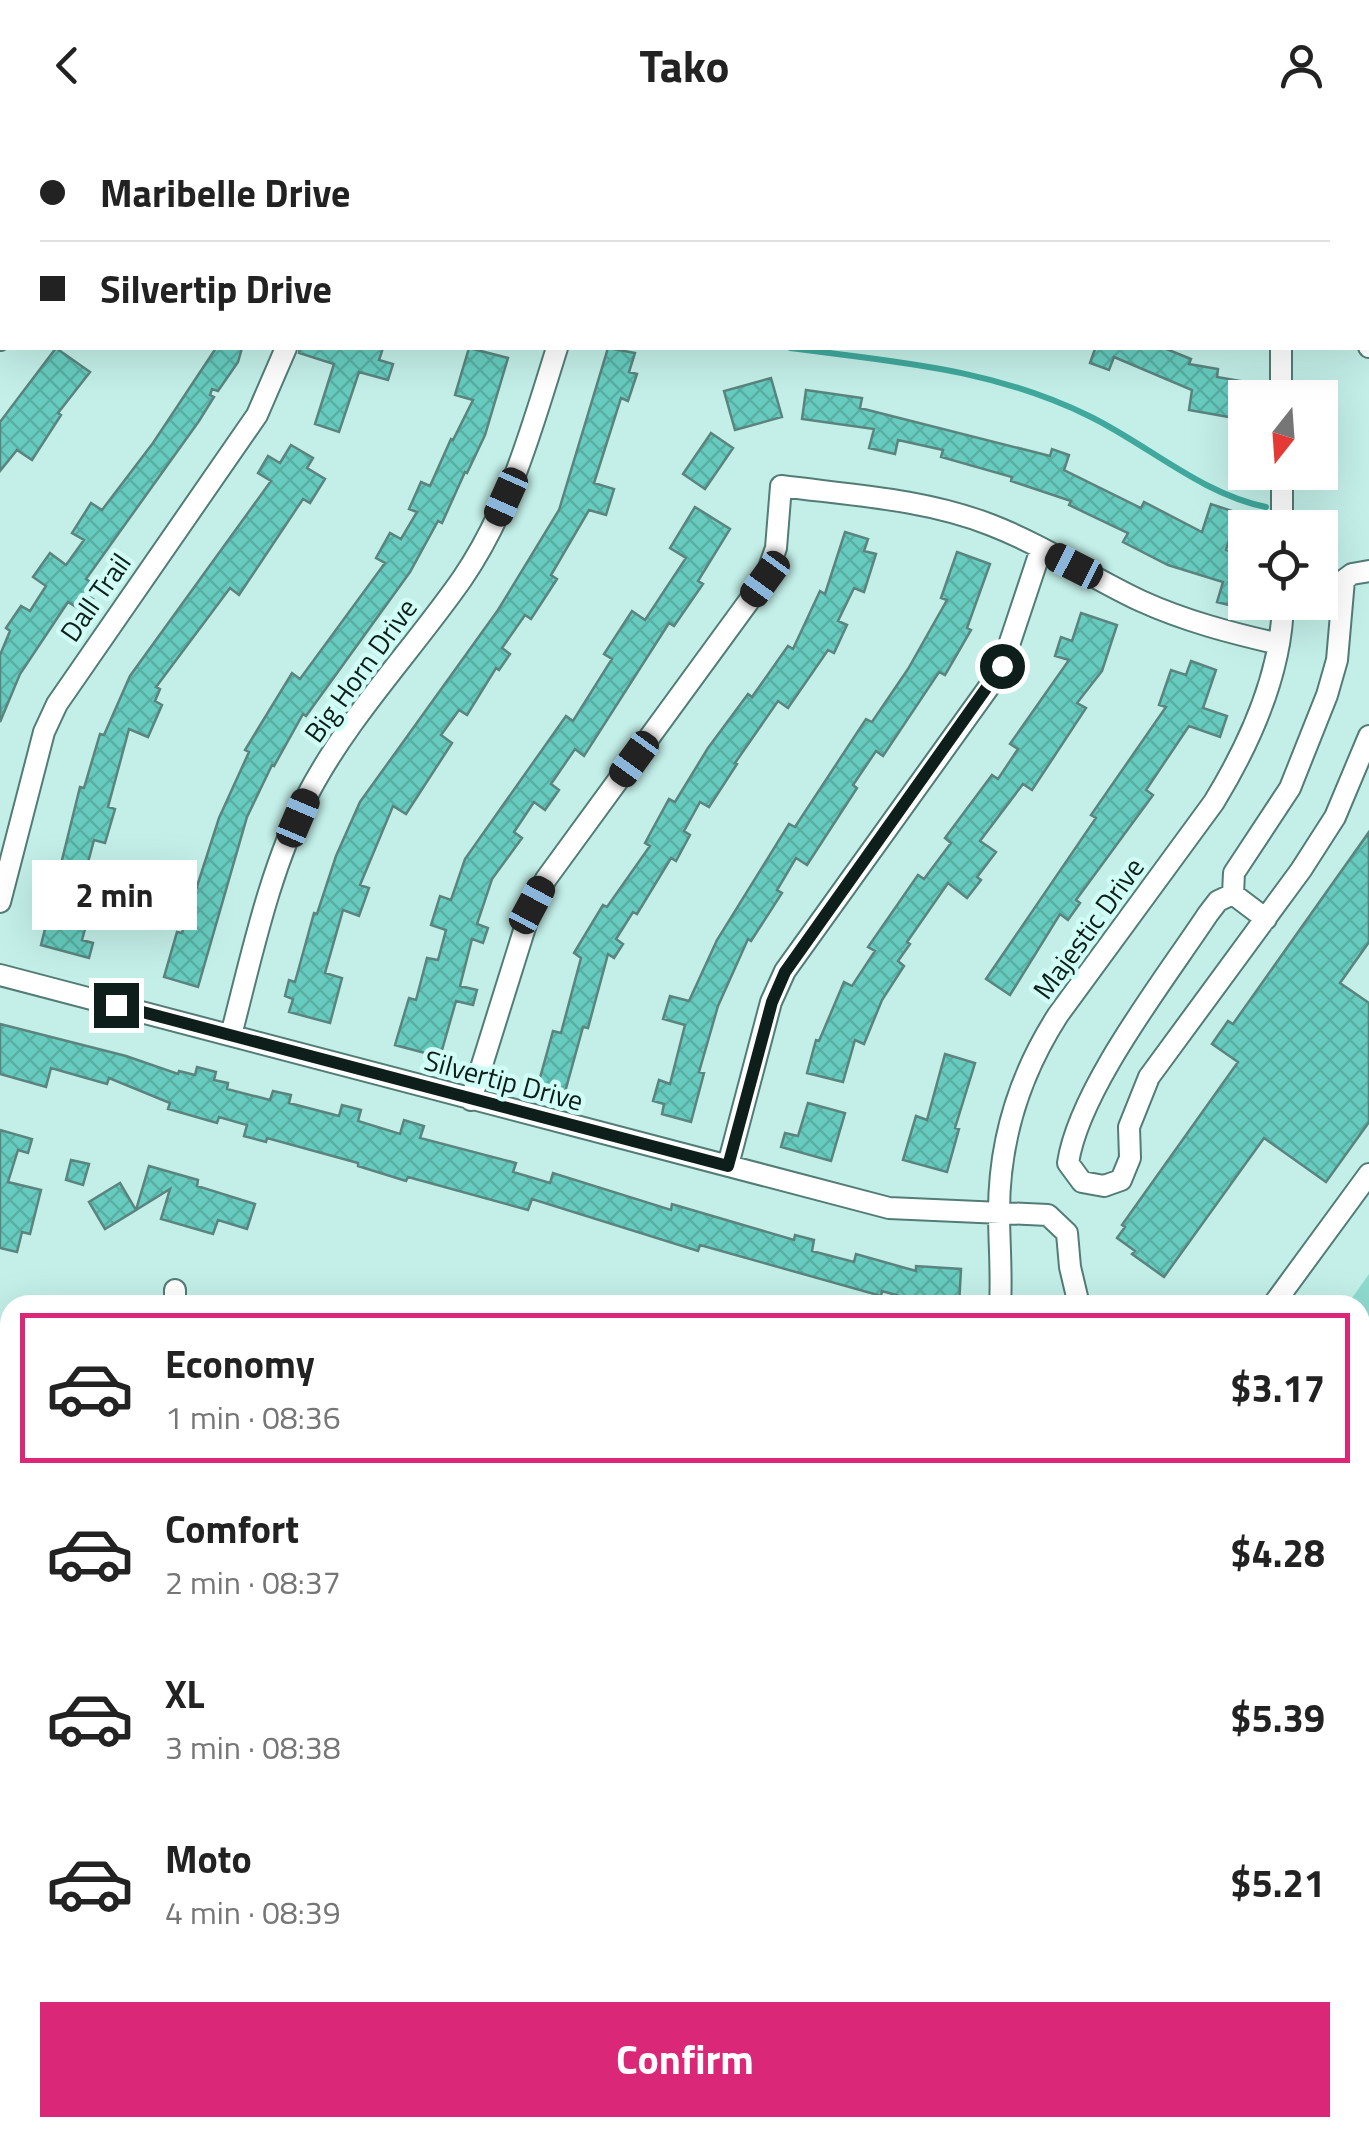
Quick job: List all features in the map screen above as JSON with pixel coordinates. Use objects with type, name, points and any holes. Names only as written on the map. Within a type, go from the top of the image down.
[{"type":"street","name":"Dall Trail","points":[[0,902],[44,732],[57,704],[257,415],[285,350]]},
{"type":"street","name":"Big Horn Drive","points":[[231,1035],[272,882],[306,797],[337,744],[463,577],[492,528],[520,466],[556,350]]},
{"type":"street","points":[[1280,350],[1281,380]]},
{"type":"street","points":[[471,1100],[532,905],[546,879],[765,579],[776,548],[781,486],[926,506],[991,524],[1182,618],[1278,644]]},
{"type":"street","points":[[728,1166],[772,1002],[785,972],[1002,666],[1041,549]]},
{"type":"street","points":[[1233,894],[1234,872],[1290,788],[1328,695],[1337,660],[1344,580],[1369,571]]},
{"type":"street","name":"Majestic Drive","points":[[1000,1295],[998,1211],[1005,1142],[1024,1079],[1039,1045],[1235,768],[1265,696],[1281,620]]},
{"type":"street","points":[[1233,894],[1218,901],[1208,914],[1116,1053],[1072,1137],[1068,1164],[1082,1182],[1104,1186],[1122,1180],[1130,1158],[1129,1127],[1149,1078],[1335,817],[1369,736]]},
{"type":"street","points":[[1233,894],[1266,918]]},
{"type":"street","name":"Silvertip Drive","points":[[0,975],[890,1208],[1048,1215],[1067,1233],[1077,1295]]},
{"type":"street","points":[[1281,1295],[1369,1174]]},
{"type":"green space","points":[[1369,1274],[1369,1295],[1354,1295]]},
{"type":"building","points":[[54,350],[90,372],[58,413],[61,415],[32,460],[17,450],[0,471],[0,422]]},
{"type":"building","points":[[215,350],[241,350],[218,391],[212,389],[210,395],[214,397],[199,421],[86,579],[92,583],[85,594],[93,599],[84,612],[68,602],[20,674],[0,722],[0,655],[10,631],[6,628],[21,606],[30,611],[46,586],[33,577],[50,553],[66,565],[84,540],[72,533],[91,503],[102,510],[153,443]]},
{"type":"building","points":[[382,350],[379,360],[393,364],[388,380],[359,372],[339,432],[315,424],[334,364],[299,353]]},
{"type":"building","points":[[468,350],[508,358],[485,435],[442,523],[438,521],[410,572],[306,716],[303,714],[272,765],[247,817],[198,987],[164,977],[219,818],[249,752],[245,750],[292,673],[300,679],[385,563],[376,558],[390,533],[401,539],[417,512],[409,509],[421,482],[430,486],[473,400],[455,395]]},
{"type":"building","points":[[607,350],[635,353],[629,372],[637,374],[628,401],[621,398],[594,483],[614,489],[606,515],[589,510],[551,575],[557,579],[531,619],[525,615],[502,648],[510,654],[499,670],[496,668],[467,715],[459,710],[441,735],[452,743],[406,814],[393,806],[360,885],[369,888],[359,916],[343,910],[325,973],[342,978],[330,1023],[289,1012],[293,999],[285,996],[289,980],[295,982],[314,913],[317,914],[336,856],[360,802],[498,610],[559,510]]},
{"type":"building","points":[[1095,350],[1169,350],[1191,359],[1189,364],[1218,369],[1217,377],[1234,380],[1228,380],[1228,417],[1189,410],[1192,390],[1114,357],[1109,370],[1090,363]]},
{"type":"building","points":[[771,378],[782,417],[735,430],[724,391]]},
{"type":"building","points":[[806,390],[862,398],[860,408],[1050,456],[1052,449],[1069,455],[1064,470],[1141,508],[1144,502],[1202,532],[1211,504],[1229,510],[1228,605],[1217,602],[1223,582],[1168,565],[1123,542],[1128,533],[1069,505],[1071,501],[1011,481],[1012,477],[941,457],[943,450],[898,440],[895,454],[869,448],[874,429],[802,419]]},
{"type":"building","points":[[711,433],[733,448],[705,489],[683,474]]},
{"type":"building","points":[[291,445],[313,458],[307,468],[325,479],[310,503],[303,499],[239,595],[230,588],[156,687],[160,689],[155,701],[162,705],[148,737],[129,729],[108,807],[115,809],[105,843],[94,840],[86,870],[91,872],[81,908],[90,911],[82,940],[93,943],[89,958],[41,945],[80,787],[84,788],[100,734],[104,735],[130,676],[271,481],[258,473],[268,456],[280,463]]},
{"type":"building","points":[[695,507],[730,529],[698,581],[703,584],[674,626],[669,623],[584,756],[575,749],[551,784],[559,790],[545,810],[534,802],[514,832],[522,838],[492,879],[477,924],[488,928],[483,943],[472,939],[460,986],[477,990],[473,1005],[456,1001],[440,1057],[395,1045],[409,998],[416,1000],[427,958],[438,960],[446,930],[431,925],[440,896],[451,900],[465,859],[566,716],[573,721],[612,659],[604,654],[632,611],[645,620],[686,558],[670,548]]},
{"type":"building","points":[[845,532],[868,539],[864,551],[876,554],[864,592],[854,588],[838,621],[847,625],[834,653],[828,650],[788,708],[778,701],[709,807],[700,802],[684,831],[690,835],[676,861],[671,858],[637,914],[633,912],[616,939],[623,944],[614,958],[608,954],[565,1092],[538,1085],[553,1031],[561,1033],[581,958],[574,953],[603,905],[607,907],[650,846],[645,843],[669,799],[675,802],[748,694],[752,697],[788,646],[793,649],[820,591],[825,594]]},
{"type":"building","points":[[957,552],[990,564],[967,628],[971,630],[945,675],[939,672],[883,756],[876,751],[807,865],[796,858],[777,890],[782,893],[751,941],[748,939],[718,1006],[699,1072],[704,1073],[691,1122],[662,1114],[664,1104],[653,1101],[659,1080],[670,1084],[685,1025],[663,1019],[670,996],[689,1001],[717,940],[789,824],[795,827],[866,719],[872,722],[908,669],[947,600],[941,598]]},
{"type":"building","points":[[1081,613],[1117,625],[1102,671],[1077,703],[1086,708],[1032,790],[1023,784],[980,841],[996,852],[977,877],[981,880],[967,898],[948,883],[907,942],[910,944],[898,961],[904,966],[882,1000],[864,1044],[855,1040],[843,1082],[807,1073],[816,1040],[819,1041],[844,982],[852,986],[875,951],[868,947],[918,875],[924,879],[951,843],[945,838],[992,775],[998,779],[1018,749],[1010,744],[1069,660],[1055,656],[1061,637],[1072,641]]},
{"type":"building","points":[[1191,661],[1216,670],[1203,708],[1227,716],[1220,737],[1189,726],[1146,790],[1153,795],[1076,900],[1080,903],[1068,920],[1060,914],[1010,995],[986,979],[1166,707],[1159,705],[1171,670],[1186,675]]},
{"type":"building","points":[[1369,832],[1369,942],[1340,983],[1369,1003],[1369,1122],[1326,1182],[1264,1138],[1164,1277],[1117,1238],[1125,1227],[1122,1225],[1238,1062],[1212,1044],[1228,1021],[1233,1024]]},
{"type":"building","points":[[0,1024],[126,1056],[178,1074],[179,1071],[195,1075],[197,1067],[216,1072],[214,1080],[228,1083],[227,1089],[270,1100],[273,1091],[291,1095],[289,1103],[339,1116],[342,1105],[361,1110],[358,1121],[400,1134],[404,1120],[424,1126],[420,1138],[516,1163],[513,1172],[550,1183],[553,1173],[671,1210],[672,1204],[794,1240],[795,1235],[814,1240],[812,1251],[854,1262],[856,1254],[916,1271],[916,1266],[961,1269],[960,1295],[896,1295],[882,1291],[877,1295],[700,1245],[698,1251],[532,1199],[528,1210],[408,1177],[406,1181],[358,1163],[267,1138],[266,1142],[244,1136],[247,1125],[219,1117],[217,1123],[168,1109],[170,1103],[109,1078],[107,1084],[51,1068],[46,1087],[0,1074]]},
{"type":"building","points":[[945,1054],[975,1063],[955,1128],[959,1129],[947,1172],[903,1160],[916,1116],[927,1120]]},
{"type":"building","points":[[808,1103],[845,1113],[831,1161],[781,1147],[785,1133],[798,1136]]},
{"type":"building","points":[[0,1130],[32,1139],[28,1153],[18,1150],[8,1182],[41,1190],[30,1234],[22,1232],[17,1252],[0,1248]]},
{"type":"building","points":[[71,1160],[89,1164],[83,1185],[66,1180]]},
{"type":"building","points":[[149,1166],[198,1180],[197,1186],[255,1204],[247,1229],[218,1220],[213,1234],[161,1219],[170,1189],[136,1210]]},
{"type":"building","points":[[120,1183],[136,1210],[105,1229],[89,1202]]},
{"type":"waterway","points":[[805,350],[942,369],[1016,387],[1111,427],[1219,491],[1266,507]]},
{"type":"route","points":[[116,1005],[728,1166],[772,1002],[785,972],[1002,666]]}]
